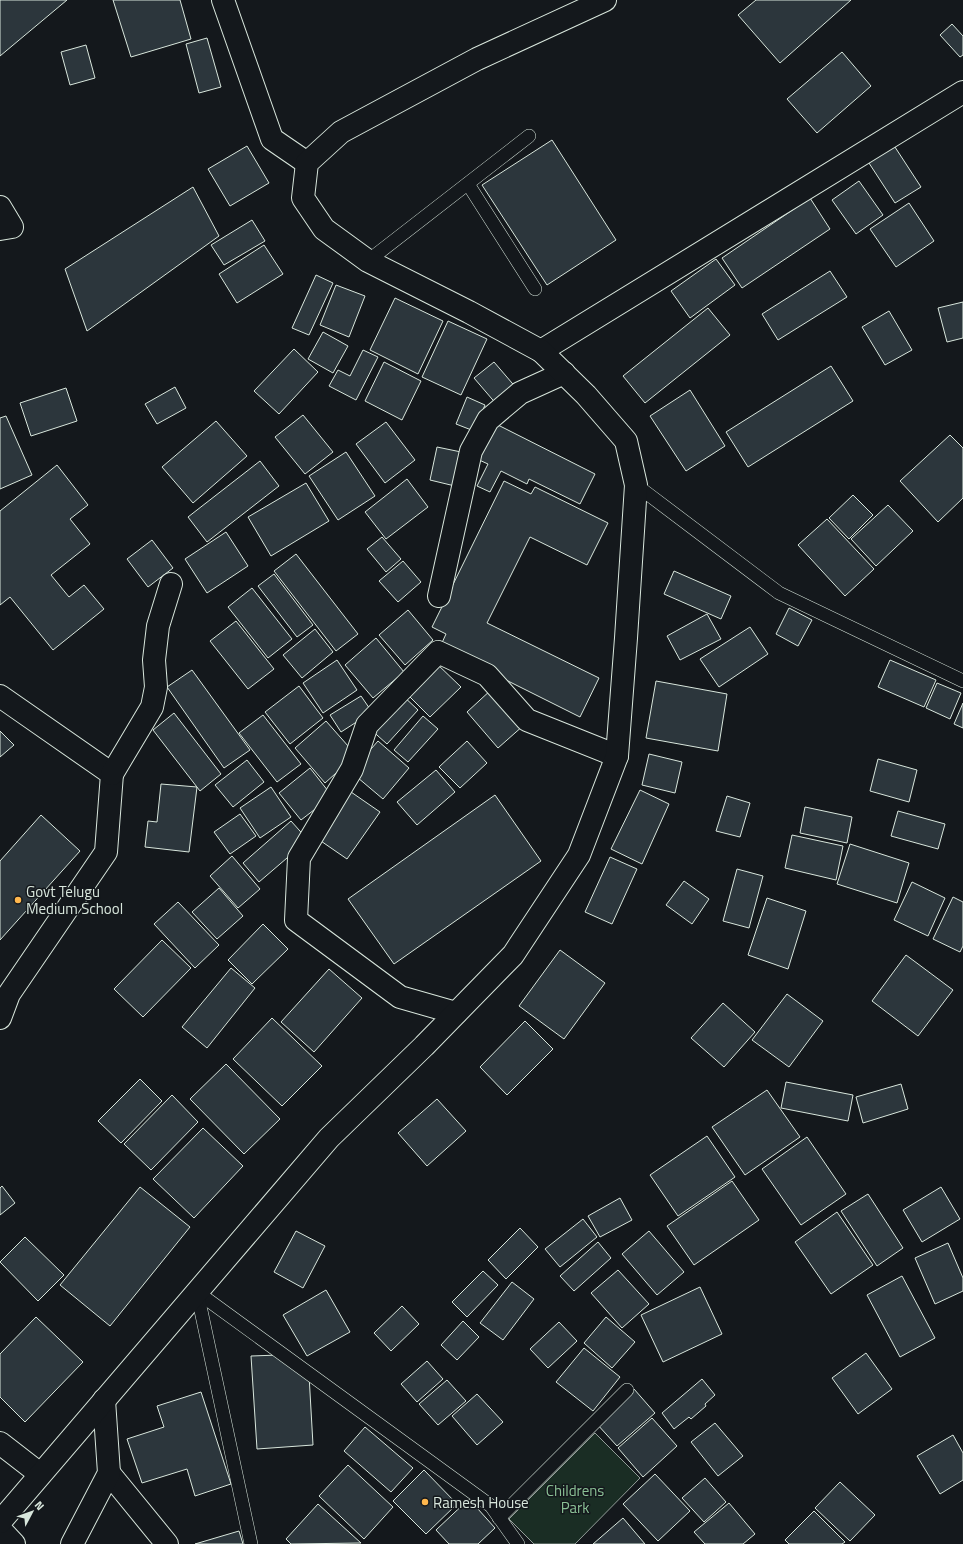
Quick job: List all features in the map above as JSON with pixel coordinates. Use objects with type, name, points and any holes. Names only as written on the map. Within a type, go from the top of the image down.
[{"type":"main road","points":[[223,0],[272,139],[307,163]]},
{"type":"main road","points":[[0,1522],[329,1138],[513,955],[579,855],[617,756],[636,485],[626,441],[586,395],[541,351],[469,312],[368,261],[324,229],[303,198],[307,163],[341,132],[477,59],[605,0]]},
{"type":"main road","points":[[541,351],[963,92]]},
{"type":"main road","points":[[0,207],[12,227],[0,229]]},
{"type":"main road","points":[[439,596],[470,451],[488,420],[520,393],[564,373]]},
{"type":"main road","points":[[0,1018],[8,994],[106,852],[112,774],[152,707],[156,687],[154,660],[158,626],[171,584]]},
{"type":"main road","points":[[456,1013],[400,997],[296,920],[299,858],[352,769],[367,725],[438,652],[487,675],[526,720],[617,756]]},
{"type":"main road","points":[[0,696],[112,774]]},
{"type":"main road","points":[[72,1544],[109,1473],[104,1400]]},
{"type":"main road","points":[[0,1443],[40,1474]]},
{"type":"main road","points":[[109,1473],[167,1544]]},
{"type":"main road","points":[[0,1529],[14,1544]]},
{"type":"lane","points":[[368,261],[529,136]]},
{"type":"lane","points":[[468,184],[535,288]]},
{"type":"lane","points":[[636,485],[779,593],[963,681]]},
{"type":"lane","points":[[197,1292],[491,1506],[518,1544]]},
{"type":"lane","points":[[197,1292],[251,1544]]},
{"type":"lane","points":[[499,1518],[627,1390]]},
{"type":"green space","name":"Childrens Park","points":[[595,1433],[640,1478],[575,1544],[534,1544],[509,1519]]},
{"type":"building","points":[[0,0],[67,0],[0,56]]},
{"type":"building","points":[[113,0],[180,0],[191,39],[131,57]]},
{"type":"building","points":[[756,0],[851,0],[780,63],[738,15]]},
{"type":"building","points":[[952,24],[963,36],[963,55],[960,57],[940,35]]},
{"type":"building","points":[[207,38],[221,87],[199,93],[186,44]]},
{"type":"building","points":[[86,45],[95,78],[70,85],[61,52]]},
{"type":"building","points":[[842,52],[871,86],[817,133],[787,99]]},
{"type":"building","points":[[552,140],[616,240],[547,285],[482,185]]},
{"type":"building","points":[[893,144],[921,187],[895,203],[867,160]]},
{"type":"building","points":[[247,146],[269,183],[230,206],[208,169]]},
{"type":"building","points":[[859,181],[883,215],[856,234],[832,200]]},
{"type":"building","points":[[193,187],[219,236],[87,331],[65,269]]},
{"type":"building","points":[[810,198],[830,229],[742,288],[722,258]]},
{"type":"building","points":[[909,203],[934,241],[896,267],[870,229]]},
{"type":"building","points":[[252,220],[265,241],[224,265],[211,245]]},
{"type":"building","points":[[264,245],[283,274],[237,303],[219,274]]},
{"type":"building","points":[[716,259],[735,285],[690,318],[671,291]]},
{"type":"building","points":[[830,271],[847,297],[778,340],[762,314]]},
{"type":"building","points":[[316,275],[333,283],[309,335],[292,328]]},
{"type":"building","points":[[336,285],[365,296],[349,337],[320,325]]},
{"type":"building","points":[[395,298],[443,321],[418,374],[370,350]]},
{"type":"building","points":[[963,302],[963,338],[947,342],[938,308]]},
{"type":"building","points":[[708,308],[730,335],[645,403],[623,376]]},
{"type":"building","points":[[889,311],[912,350],[885,365],[862,327]]},
{"type":"building","points":[[448,321],[487,339],[461,395],[422,377]]},
{"type":"building","points":[[323,332],[348,346],[333,373],[308,359]]},
{"type":"building","points":[[294,349],[318,372],[279,414],[254,391]]},
{"type":"building","points":[[363,350],[378,357],[356,400],[329,386],[338,370],[350,376]]},
{"type":"building","points":[[384,362],[421,381],[402,420],[365,401]]},
{"type":"building","points":[[494,362],[518,390],[498,406],[474,378]]},
{"type":"building","points":[[831,366],[853,401],[748,467],[726,432]]},
{"type":"building","points":[[175,387],[186,408],[157,424],[145,404]]},
{"type":"building","points":[[66,388],[77,421],[31,436],[20,403]]},
{"type":"building","points":[[690,390],[725,446],[686,471],[650,416]]},
{"type":"building","points":[[467,397],[485,405],[474,431],[456,424]]},
{"type":"building","points":[[303,415],[333,452],[305,474],[275,437]]},
{"type":"building","points":[[6,416],[32,475],[0,489],[0,418]]},
{"type":"building","points":[[216,421],[247,456],[193,503],[162,467]]},
{"type":"building","points":[[386,422],[415,460],[385,483],[356,444]]},
{"type":"building","points":[[494,423],[595,474],[580,504],[529,479],[527,484],[501,471],[490,492],[477,486],[488,464],[477,459]]},
{"type":"building","points":[[950,435],[963,448],[963,498],[938,522],[900,481]]},
{"type":"building","points":[[437,447],[466,453],[459,487],[430,480]]},
{"type":"building","points":[[346,452],[375,496],[338,520],[309,476]]},
{"type":"building","points":[[260,461],[279,486],[207,542],[188,517]]},
{"type":"building","points":[[57,465],[88,505],[70,519],[90,544],[51,575],[69,597],[84,585],[104,609],[53,650],[10,597],[0,605],[0,511]]},
{"type":"building","points":[[407,479],[428,507],[386,539],[365,512]]},
{"type":"building","points":[[504,481],[531,494],[535,487],[608,523],[587,565],[530,537],[487,623],[599,678],[580,717],[440,647],[446,634],[432,627]]},
{"type":"building","points":[[306,483],[329,521],[271,556],[248,517]]},
{"type":"building","points":[[853,495],[873,515],[849,539],[829,518]]},
{"type":"building","points":[[888,505],[913,531],[876,566],[851,539]]},
{"type":"building","points":[[827,519],[874,569],[845,596],[798,545]]},
{"type":"building","points":[[226,532],[248,566],[207,593],[185,559]]},
{"type":"building","points":[[382,537],[401,559],[386,572],[367,549]]},
{"type":"building","points":[[152,540],[173,568],[148,587],[127,559]]},
{"type":"building","points":[[296,554],[358,634],[336,651],[274,571]]},
{"type":"building","points":[[403,561],[421,582],[398,602],[379,581]]},
{"type":"building","points":[[674,571],[731,596],[721,619],[664,594]]},
{"type":"building","points":[[274,574],[313,625],[297,637],[258,586]]},
{"type":"building","points":[[252,588],[292,639],[268,658],[228,607]]},
{"type":"building","points":[[789,608],[812,620],[798,646],[776,634]]},
{"type":"building","points":[[408,610],[433,640],[405,665],[379,635]]},
{"type":"building","points":[[707,614],[721,639],[680,660],[667,636]]},
{"type":"building","points":[[236,621],[274,669],[248,689],[210,641]]},
{"type":"building","points":[[750,627],[768,654],[719,687],[700,659]]},
{"type":"building","points":[[315,629],[333,652],[302,678],[283,655]]},
{"type":"building","points":[[376,638],[404,672],[373,698],[345,665]]},
{"type":"building","points":[[337,660],[357,690],[323,713],[303,683]]},
{"type":"building","points":[[890,660],[936,680],[924,707],[878,687]]},
{"type":"building","points":[[435,662],[461,687],[430,717],[405,692]]},
{"type":"building","points":[[192,670],[250,750],[224,768],[167,687]]},
{"type":"building","points":[[656,681],[727,694],[718,751],[646,738]]},
{"type":"building","points":[[937,683],[961,693],[950,719],[926,708]]},
{"type":"building","points":[[299,686],[323,718],[290,744],[265,712]]},
{"type":"building","points":[[492,689],[524,725],[498,748],[467,712]]},
{"type":"building","points":[[400,693],[418,710],[387,744],[368,727]]},
{"type":"building","points":[[361,696],[372,712],[341,732],[330,715]]},
{"type":"building","points":[[963,703],[963,728],[954,724]]},
{"type":"building","points":[[174,713],[221,774],[200,791],[153,730]]},
{"type":"building","points":[[263,715],[301,764],[277,782],[239,733]]},
{"type":"building","points":[[423,716],[438,729],[408,762],[394,750]]},
{"type":"building","points":[[326,721],[356,755],[325,783],[295,748]]},
{"type":"building","points":[[0,731],[14,745],[0,757]]},
{"type":"building","points":[[378,741],[409,768],[383,799],[351,772]]},
{"type":"building","points":[[467,741],[487,763],[460,788],[439,767]]},
{"type":"building","points":[[649,754],[682,762],[675,793],[642,785]]},
{"type":"building","points":[[878,759],[917,770],[909,802],[870,791]]},
{"type":"building","points":[[247,760],[264,782],[233,807],[215,785]]},
{"type":"building","points":[[310,768],[332,796],[301,820],[279,793]]},
{"type":"building","points":[[436,770],[455,792],[417,825],[397,802]]},
{"type":"building","points":[[161,784],[197,787],[189,852],[145,847],[148,821],[157,822]]},
{"type":"building","points":[[271,787],[291,817],[260,838],[240,808]]},
{"type":"building","points":[[640,790],[669,804],[642,864],[611,849]]},
{"type":"building","points":[[351,792],[380,812],[347,859],[318,839]]},
{"type":"building","points":[[495,795],[541,861],[394,964],[348,899]]},
{"type":"building","points":[[727,796],[750,803],[740,837],[716,831]]},
{"type":"building","points":[[805,807],[852,817],[847,843],[800,833]]},
{"type":"building","points":[[898,811],[945,824],[938,849],[891,836]]},
{"type":"building","points":[[240,814],[256,836],[230,854],[214,832]]},
{"type":"building","name":"Govt Telugu Medium School","points":[[41,815],[80,851],[0,940],[0,861]]},
{"type":"building","points":[[291,821],[308,840],[259,882],[243,863]]},
{"type":"building","points":[[792,835],[843,846],[836,880],[785,868]]},
{"type":"building","points":[[850,844],[909,863],[897,903],[837,884]]},
{"type":"building","points":[[232,856],[260,889],[238,908],[210,876]]},
{"type":"building","points":[[610,857],[637,869],[612,924],[585,912]]},
{"type":"building","points":[[737,869],[763,876],[749,928],[723,921]]},
{"type":"building","points":[[684,881],[709,899],[692,924],[666,905]]},
{"type":"building","points":[[912,882],[945,898],[928,936],[894,920]]},
{"type":"building","points":[[219,888],[243,916],[217,939],[192,912]]},
{"type":"building","points":[[953,897],[963,902],[963,946],[960,952],[933,939]]},
{"type":"building","points":[[767,898],[806,911],[788,969],[748,955]]},
{"type":"building","points":[[178,902],[219,945],[195,968],[154,924]]},
{"type":"building","points":[[263,924],[288,949],[252,984],[228,960]]},
{"type":"building","points":[[162,940],[191,968],[143,1017],[114,989]]},
{"type":"building","points":[[560,950],[605,983],[564,1039],[519,1006]]},
{"type":"building","points":[[906,955],[953,990],[918,1036],[872,1001]]},
{"type":"building","points":[[231,968],[255,988],[207,1048],[182,1027]]},
{"type":"building","points":[[329,969],[362,998],[314,1052],[281,1022]]},
{"type":"building","points":[[787,994],[823,1021],[789,1067],[752,1040]]},
{"type":"building","points":[[723,1003],[755,1032],[724,1067],[691,1038]]},
{"type":"building","points":[[272,1018],[322,1066],[282,1106],[233,1059]]},
{"type":"building","points":[[525,1021],[553,1049],[507,1095],[480,1067]]},
{"type":"building","points":[[226,1064],[280,1119],[244,1154],[190,1099]]},
{"type":"building","points":[[140,1079],[162,1101],[121,1143],[98,1121]]},
{"type":"building","points":[[786,1082],[853,1095],[848,1121],[781,1108]]},
{"type":"building","points":[[901,1084],[908,1109],[863,1123],[856,1097]]},
{"type":"building","points":[[767,1090],[800,1137],[745,1175],[712,1127]]},
{"type":"building","points":[[172,1095],[198,1122],[151,1170],[124,1144]]},
{"type":"building","points":[[437,1099],[466,1131],[427,1166],[398,1133]]},
{"type":"building","points":[[203,1128],[243,1166],[194,1218],[153,1179]]},
{"type":"building","points":[[707,1136],[735,1177],[678,1216],[650,1175]]},
{"type":"building","points":[[807,1137],[846,1194],[801,1225],[762,1169]]},
{"type":"building","points":[[732,1181],[759,1220],[694,1265],[667,1226]]},
{"type":"building","points":[[2,1186],[15,1203],[0,1215],[0,1188]]},
{"type":"building","points":[[140,1187],[190,1227],[110,1326],[60,1285]]},
{"type":"building","points":[[941,1187],[960,1219],[922,1242],[903,1210]]},
{"type":"building","points":[[868,1194],[903,1248],[877,1266],[841,1211]]},
{"type":"building","points":[[620,1198],[632,1220],[600,1237],[588,1216]]},
{"type":"building","points":[[837,1212],[873,1265],[831,1294],[795,1242]]},
{"type":"building","points":[[583,1219],[597,1237],[560,1267],[545,1249]]},
{"type":"building","points":[[520,1228],[538,1247],[506,1279],[488,1260]]},
{"type":"building","points":[[296,1231],[325,1246],[303,1288],[274,1272]]},
{"type":"building","points":[[649,1231],[684,1272],[657,1295],[622,1254]]},
{"type":"building","points":[[25,1237],[64,1275],[38,1301],[0,1262]]},
{"type":"building","points":[[598,1242],[611,1258],[574,1291],[560,1276]]},
{"type":"building","points":[[948,1243],[963,1278],[963,1291],[935,1304],[915,1258]]},
{"type":"building","points":[[618,1270],[649,1304],[622,1328],[591,1293]]},
{"type":"building","points":[[483,1271],[498,1285],[467,1317],[452,1302]]},
{"type":"building","points":[[902,1276],[935,1338],[900,1357],[867,1295]]},
{"type":"building","points":[[512,1282],[534,1299],[503,1340],[480,1323]]},
{"type":"building","points":[[700,1287],[722,1334],[663,1362],[641,1315]]},
{"type":"building","points":[[326,1290],[350,1332],[307,1356],[283,1315]]},
{"type":"building","points":[[402,1306],[419,1324],[391,1351],[374,1333]]},
{"type":"building","points":[[36,1317],[83,1362],[25,1422],[0,1397],[0,1354]]},
{"type":"building","points":[[606,1317],[635,1342],[612,1368],[584,1343]]},
{"type":"building","points":[[463,1321],[479,1337],[457,1360],[441,1345]]},
{"type":"building","points":[[559,1322],[577,1341],[548,1368],[530,1349]]},
{"type":"building","points":[[584,1348],[620,1377],[593,1411],[556,1382]]},
{"type":"building","points":[[866,1353],[892,1389],[858,1414],[832,1378]]},
{"type":"building","points":[[279,1355],[309,1375],[313,1445],[257,1449],[251,1356]]},
{"type":"building","points":[[427,1361],[443,1379],[417,1402],[401,1384]]},
{"type":"building","points":[[702,1379],[715,1395],[705,1404],[706,1406],[691,1419],[689,1417],[674,1429],[662,1413]]},
{"type":"building","points":[[447,1380],[466,1401],[438,1425],[419,1404]]},
{"type":"building","points":[[634,1389],[655,1413],[617,1446],[596,1423]]},
{"type":"building","points":[[201,1392],[231,1484],[195,1496],[187,1469],[142,1483],[127,1439],[164,1427],[157,1406]]},
{"type":"building","points":[[477,1394],[503,1422],[477,1445],[452,1416]]},
{"type":"building","points":[[652,1418],[677,1446],[643,1477],[618,1448]]},
{"type":"building","points":[[715,1423],[743,1456],[718,1476],[691,1442]]},
{"type":"building","points":[[365,1427],[413,1468],[391,1492],[344,1451]]},
{"type":"building","points":[[953,1435],[963,1453],[963,1480],[940,1494],[917,1456]]},
{"type":"building","points":[[348,1465],[393,1507],[364,1539],[319,1496]]},
{"type":"building","name":"Ramesh House","points":[[424,1470],[457,1504],[426,1534],[393,1501]]},
{"type":"building","points":[[655,1474],[690,1511],[658,1541],[623,1504]]},
{"type":"building","points":[[705,1478],[726,1502],[704,1522],[682,1498]]},
{"type":"building","points":[[840,1482],[875,1515],[850,1541],[815,1508]]},
{"type":"building","points":[[469,1499],[495,1528],[478,1544],[449,1544],[436,1530]]},
{"type":"building","points":[[729,1503],[755,1534],[743,1544],[705,1544],[694,1532]]},
{"type":"building","points":[[318,1504],[361,1543],[291,1544],[286,1539]]},
{"type":"building","points":[[814,1511],[845,1542],[842,1544],[789,1544],[785,1540]]},
{"type":"building","points":[[623,1518],[645,1544],[593,1544]]},
{"type":"building","points":[[239,1531],[243,1544],[195,1544]]},
{"type":"place","name":"Govt Telugu Medium School","points":[[18,900]]},
{"type":"place","name":"Ramesh House","points":[[425,1502]]}]
